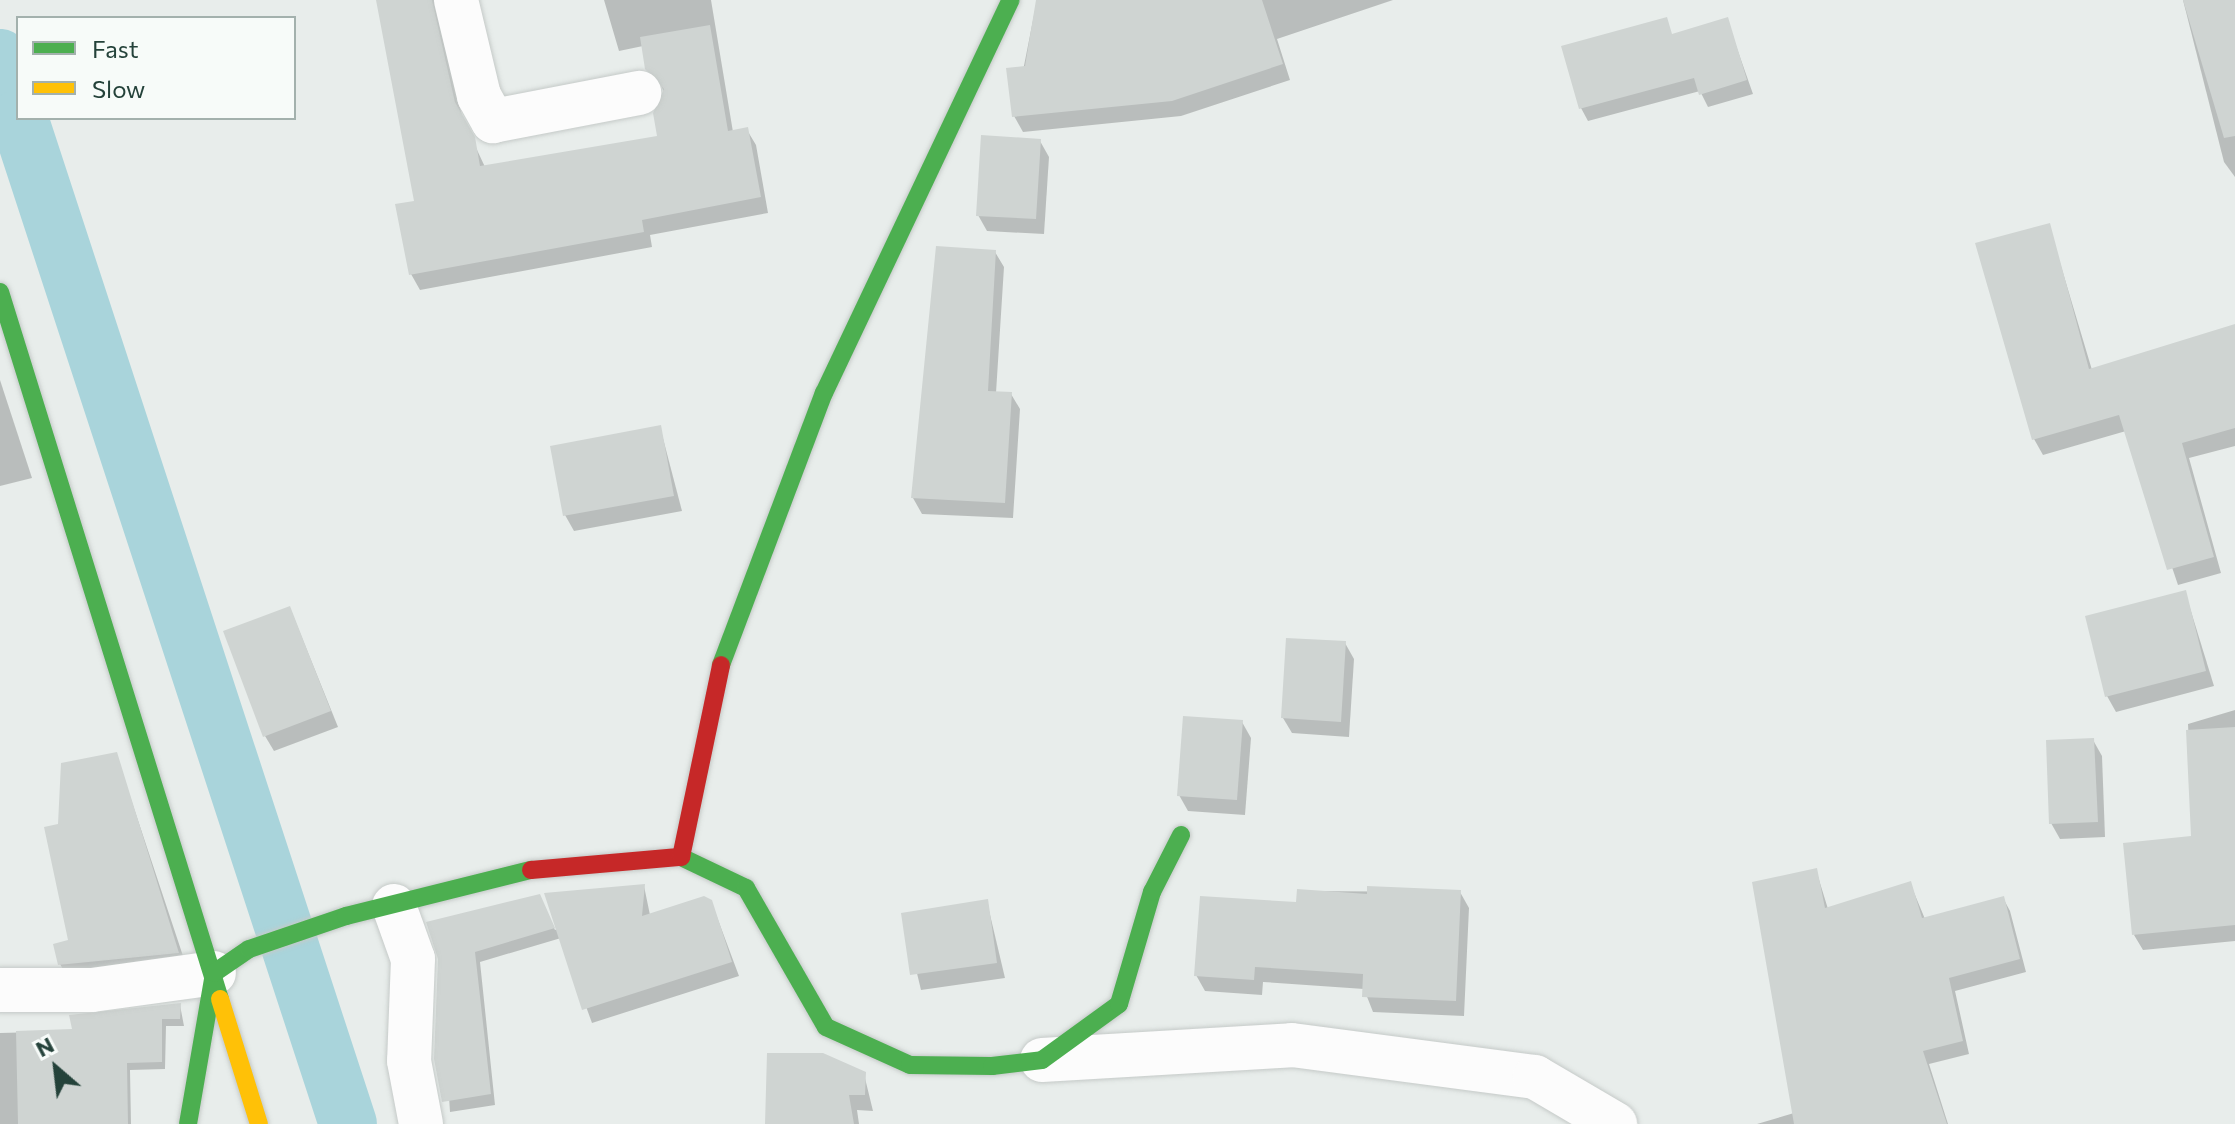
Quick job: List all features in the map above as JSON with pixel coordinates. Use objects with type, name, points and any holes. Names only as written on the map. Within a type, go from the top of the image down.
[{"type":"street","points":[[456,0],[479,96],[493,121],[639,93]]},
{"type":"street","points":[[681,857],[726,641],[824,393],[1011,0]]},
{"type":"street","points":[[0,292],[231,961],[259,1124]]},
{"type":"street","points":[[1042,1060],[1119,1004],[1152,892],[1181,835]]},
{"type":"street","points":[[0,990],[92,990],[231,961],[346,916],[565,862],[681,857],[746,888],[826,1027],[910,1065],[1292,1045],[1535,1077],[1615,1124]]},
{"type":"street","points":[[394,906],[413,959],[409,1061],[421,1124]]},
{"type":"street","points":[[188,1124],[231,961]]},
{"type":"building","points":[[376,0],[432,0],[455,102],[475,137],[480,166],[657,136],[653,113],[664,89],[645,69],[640,37],[710,25],[728,131],[748,127],[761,197],[642,220],[644,232],[409,275],[395,204],[414,201]]},
{"type":"building","points":[[1036,0],[1262,0],[1283,64],[1172,101],[1012,117],[1006,68],[1025,66]]},
{"type":"building","points":[[2183,0],[2235,0],[2235,136],[2224,138]]},
{"type":"building","points":[[1667,17],[1672,34],[1728,17],[1747,80],[1699,95],[1694,78],[1579,109],[1561,46]]},
{"type":"building","points":[[981,135],[1041,139],[1036,219],[976,216]]},
{"type":"building","points":[[2050,223],[2089,369],[2235,324],[2235,428],[2182,443],[2214,557],[2167,570],[2119,415],[2032,440],[1975,243]]},
{"type":"building","points":[[936,246],[996,250],[988,391],[1012,392],[1005,503],[911,498]]},
{"type":"building","points":[[661,425],[674,496],[563,516],[550,446]]},
{"type":"building","points":[[2186,590],[2206,671],[2105,697],[2085,616]]},
{"type":"building","points":[[290,606],[331,711],[263,737],[223,631]]},
{"type":"building","points":[[1286,638],[1346,641],[1341,722],[1281,718]]},
{"type":"building","points":[[1183,716],[1243,720],[1237,800],[1177,796]]},
{"type":"building","points":[[2235,727],[2235,925],[2132,935],[2123,843],[2191,836],[2186,730]]},
{"type":"building","points":[[2094,738],[2098,822],[2049,824],[2046,740]]},
{"type":"building","points":[[117,752],[179,953],[58,965],[53,944],[68,940],[44,827],[58,824],[61,763]]},
{"type":"building","points":[[1817,868],[1825,908],[1911,881],[1922,918],[2004,896],[2020,959],[1949,978],[1963,1041],[1923,1051],[1947,1124],[1794,1124],[1752,882]]},
{"type":"building","points":[[645,884],[642,916],[704,896],[712,900],[732,962],[582,1010],[544,893]]},
{"type":"building","points":[[1367,886],[1461,890],[1456,1001],[1362,997],[1363,974],[1255,967],[1254,980],[1194,976],[1200,896],[1296,902],[1297,889],[1367,894]]},
{"type":"building","points":[[540,894],[555,928],[475,952],[491,1094],[442,1102],[434,1059],[438,959],[426,922]]},
{"type":"building","points":[[988,899],[997,963],[910,975],[901,913]]},
{"type":"building","points":[[181,1003],[180,1019],[162,1019],[162,1062],[127,1063],[128,1124],[18,1124],[16,1031],[72,1029],[69,1015]]},
{"type":"building","points":[[767,1053],[823,1053],[866,1072],[865,1095],[849,1095],[854,1124],[765,1124]]},
{"type":"waterway","points":[[0,58],[16,109]]},
{"type":"waterway","points":[[20,120],[348,1124]]},
{"type":"traffic: fast","points":[[721,665],[824,393],[1011,0]]},
{"type":"traffic: fast","points":[[0,292],[220,999]]},
{"type":"traffic: fast","points":[[681,857],[746,888],[826,1027],[910,1065],[992,1066],[1042,1060],[1119,1004],[1152,892],[1181,835]]},
{"type":"traffic: fast","points":[[188,1124],[214,973],[249,949],[346,916],[531,870]]},
{"type":"traffic: slow","points":[[220,999],[259,1124]]},
{"type":"traffic: jam","points":[[531,870],[681,857],[721,665]]}]
